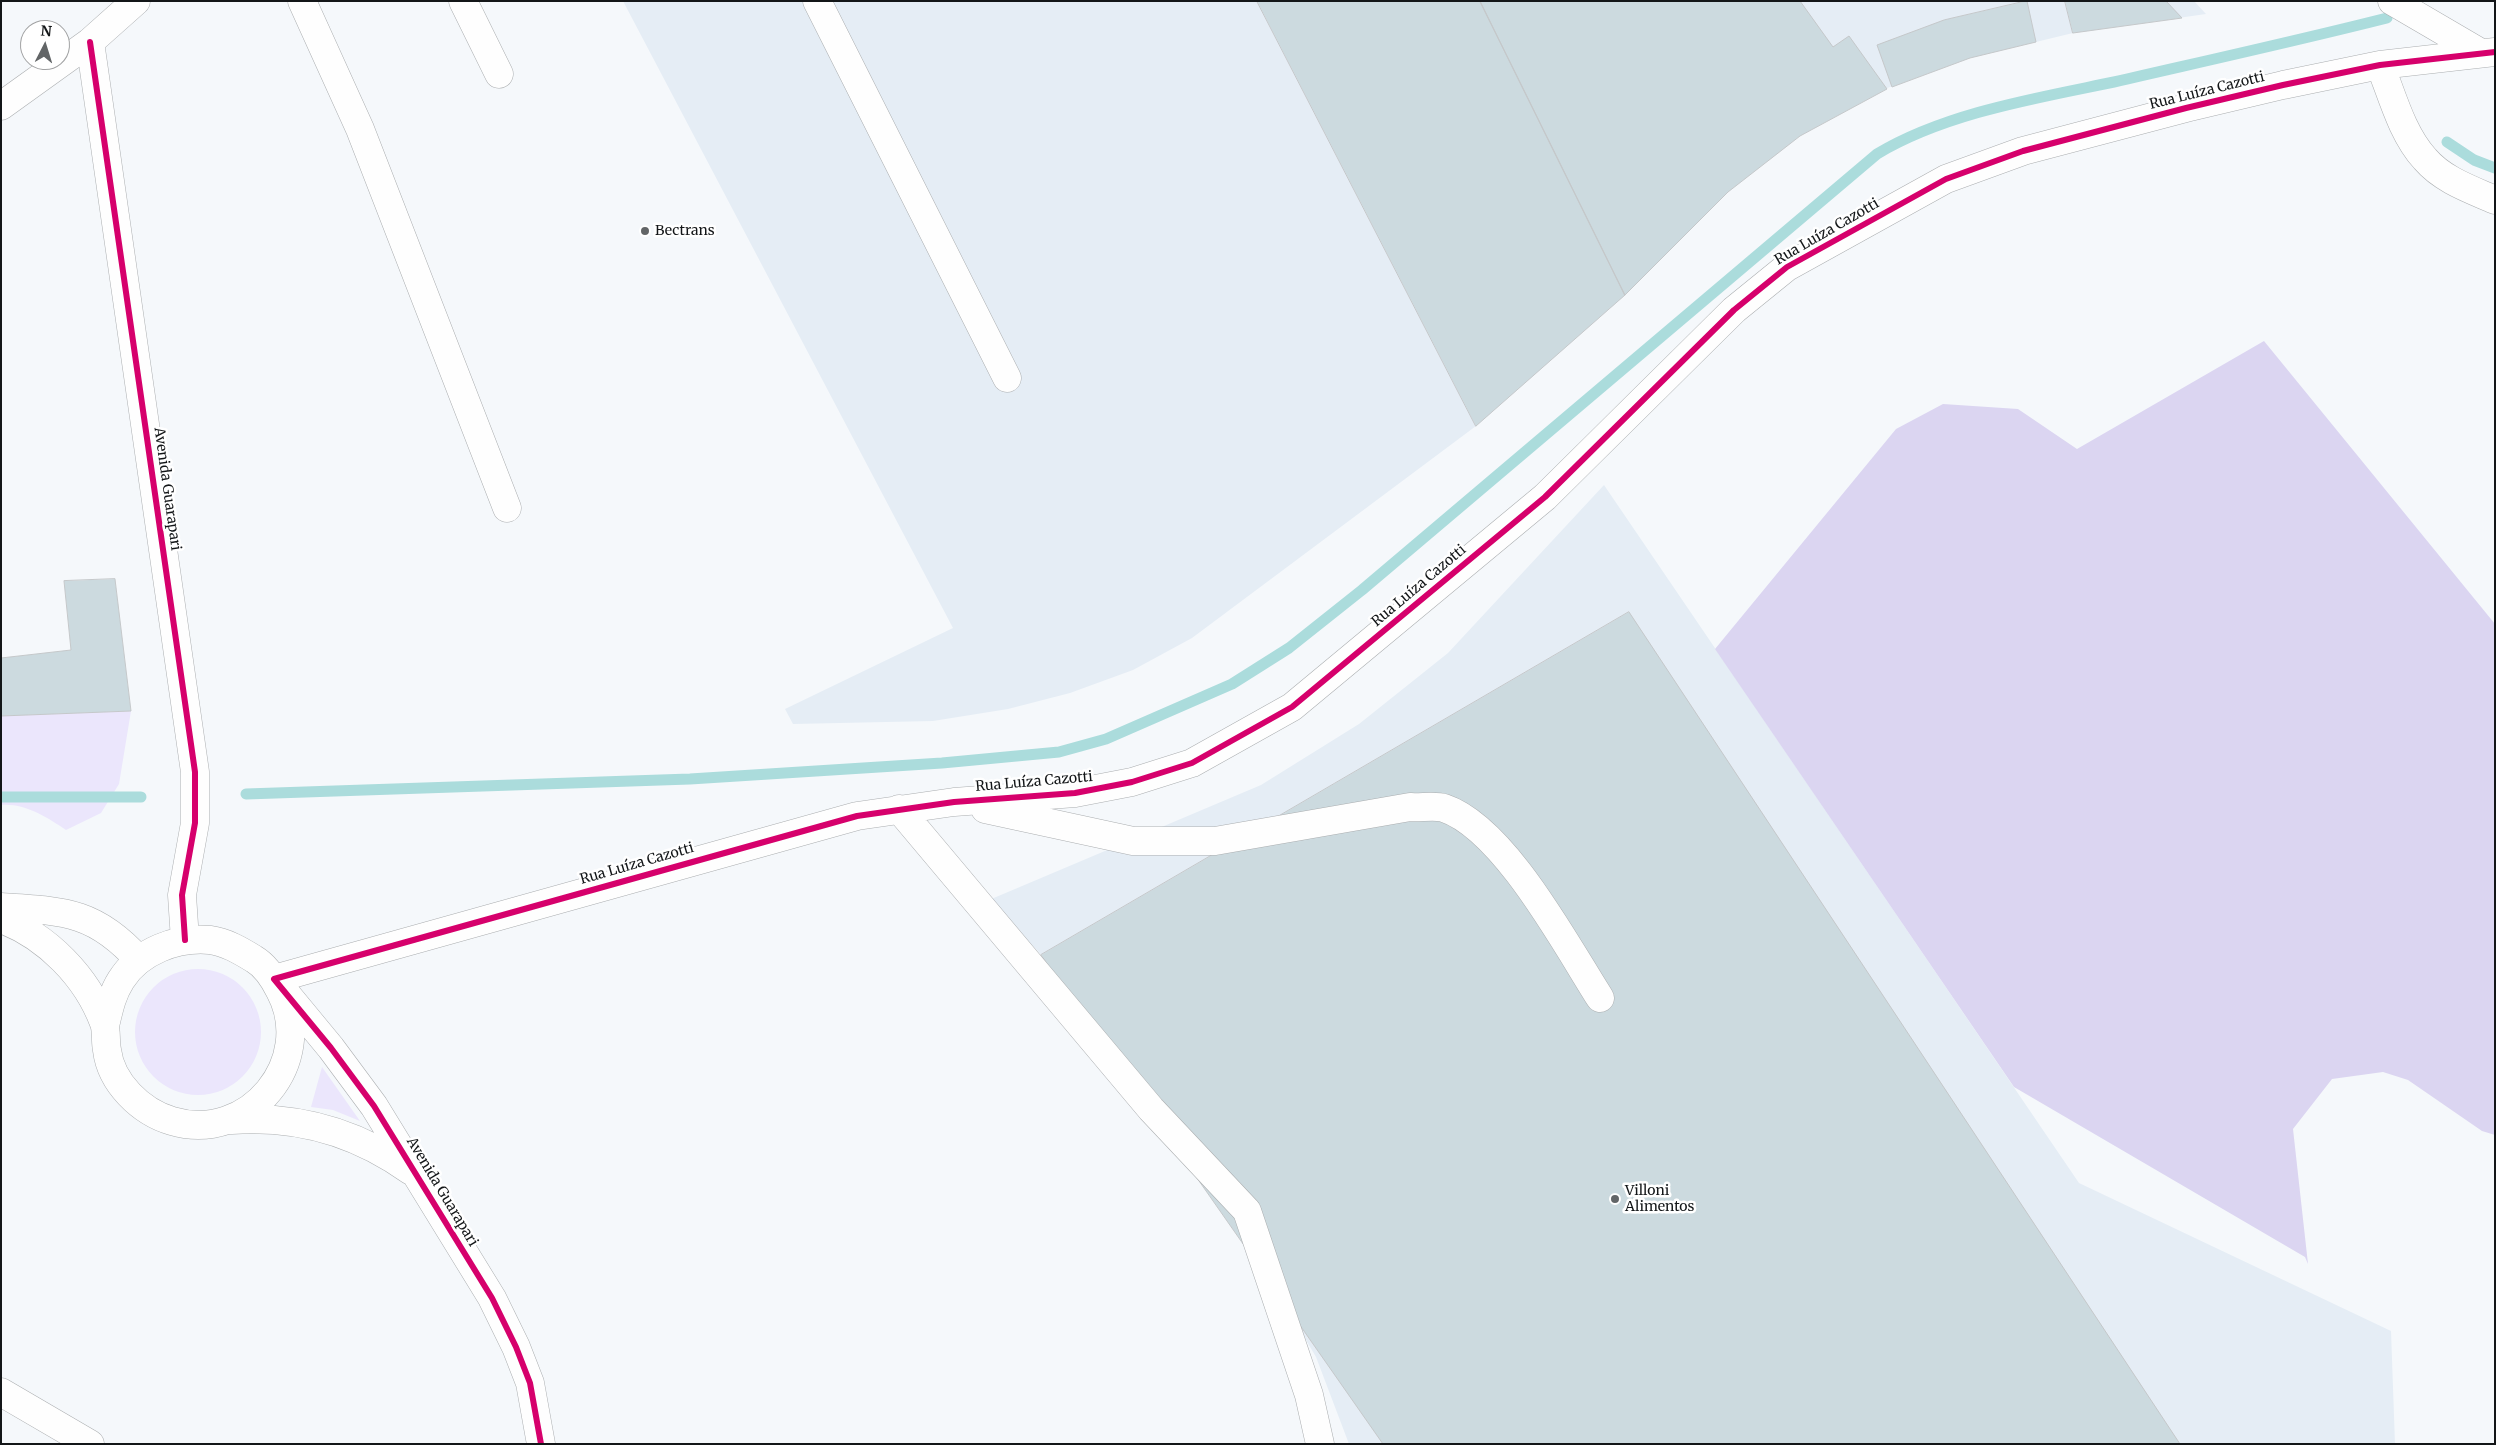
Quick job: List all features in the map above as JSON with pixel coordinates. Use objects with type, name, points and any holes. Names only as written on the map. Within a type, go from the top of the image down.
[{"type":"street","points":[[1,106],[90,42],[136,1]]},
{"type":"street","points":[[302,1],[360,129],[507,508]]},
{"type":"street","points":[[463,1],[499,74]]},
{"type":"street","points":[[817,1],[1007,378]]},
{"type":"street","points":[[2392,1],[2488,53]]},
{"type":"street","name":"Avenida Guarapari","points":[[90,42],[195,772],[195,822],[182,895],[185,940]]},
{"type":"street","name":"Rua Luíza Cazotti","points":[[274,978],[857,816],[954,802],[1075,793],[1132,782],[1192,763],[1292,708],[1545,497],[1734,310],[1787,267],[1946,179],[2023,151],[2176,110],[2380,65],[2488,53]]},
{"type":"street","points":[[2380,65],[2407,132],[2425,160],[2454,182],[2495,200]]},
{"type":"street","points":[[954,802],[1133,841],[1215,840],[1410,808],[1443,808],[1472,822],[1517,869],[1600,998]]},
{"type":"street","points":[[898,809],[1151,1109],[1247,1211],[1309,1395],[1320,1444]]},
{"type":"street","points":[[1,908],[55,911],[91,920],[110,931],[140,960]]},
{"type":"street","points":[[1,919],[38,939],[62,959],[94,1001],[105,1026]]},
{"type":"street","name":"Avenida Guarapari","points":[[418,1176],[393,1158],[365,1142],[335,1130],[304,1122],[277,1119],[223,1121],[198,1125],[173,1121],[149,1111],[130,1095],[115,1075],[107,1051],[105,1026],[110,1001],[122,978],[140,960],[161,947],[185,940],[211,940],[235,947],[257,960],[274,978],[331,1048],[363,1092],[418,1176],[492,1298],[516,1347],[530,1383],[542,1444]]},
{"type":"street","name":"Avenida Guarapari","points":[[223,1121],[246,1111],[266,1095],[281,1075],[290,1051],[289,1018],[286,1001],[274,978]]},
{"type":"street","points":[[1,1392],[90,1444]]},
{"type":"shaded area","points":[[623,1],[2194,1],[2206,14],[2073,33],[1970,58],[1879,91],[1800,136],[1728,192],[1625,295],[1476,426],[1192,638],[1133,670],[1070,693],[1008,709],[933,721],[793,724],[785,709],[953,628]]},
{"type":"shaded area","points":[[2264,341],[2495,624],[2495,1135],[2482,1131],[2408,1080],[2383,1072],[2332,1079],[2293,1129],[2308,1264],[2305,1257],[2014,1087],[1715,649],[1896,429],[1943,404],[2018,409],[2077,449]]},
{"type":"shaded area","name":"Villoni Alimentos","points":[[1604,485],[2079,1183],[2391,1331],[2395,1444],[1349,1444],[1316,1357],[1140,1058],[989,900],[1261,785],[1359,724],[1448,653]]},
{"type":"shaded area","points":[[131,711],[119,784],[101,813],[66,830],[44,816],[27,809],[19,806],[1,805],[1,716]]},
{"type":"shaded area","points":[[198,969],[222,974],[242,988],[256,1008],[261,1032],[256,1056],[242,1076],[222,1090],[198,1095],[174,1090],[154,1076],[140,1056],[135,1032],[140,1008],[154,988],[174,974]]},
{"type":"shaded area","points":[[322,1067],[360,1121],[333,1110],[311,1107]]},
{"type":"building","points":[[1257,1],[1480,1],[1625,295],[1476,426]]},
{"type":"building","points":[[1480,1],[1800,1],[1833,47],[1849,36],[1887,89],[1800,136],[1728,192],[1625,295]]},
{"type":"building","points":[[2027,1],[2036,42],[1970,58],[1892,87],[1877,45],[1944,20]]},
{"type":"building","points":[[2065,1],[2166,1],[2182,18],[2073,33]]},
{"type":"building","points":[[115,579],[131,711],[1,716],[1,658],[71,650],[64,581]]},
{"type":"building","name":"Villoni Alimentos","points":[[1629,612],[2180,1444],[1383,1444],[1041,955]]},
{"type":"waterway","points":[[246,794],[690,779],[942,763],[1059,752],[1106,739],[1232,684],[1289,648],[1362,590],[1877,154],[1904,140],[1962,117],[2023,101],[2216,59],[2387,18]]},
{"type":"waterway","points":[[2447,142],[2474,160],[2495,168]]},
{"type":"waterway","points":[[1,797],[141,797]]},
{"type":"cycle path","points":[[90,42],[195,772],[195,823],[182,895],[185,940]]},
{"type":"cycle path","points":[[541,1444],[530,1383],[516,1347],[492,1298],[374,1106],[331,1048],[274,979],[857,816],[954,802],[1075,793],[1132,782],[1192,763],[1292,707],[1545,497],[1734,310],[1787,267],[1946,179],[2023,151],[2186,108],[2283,85],[2380,65],[2495,52]]},
{"type":"place","name":"Bectrans","points":[[645,231]]},
{"type":"place","name":"Villoni Alimentos","points":[[1615,1199]]}]
